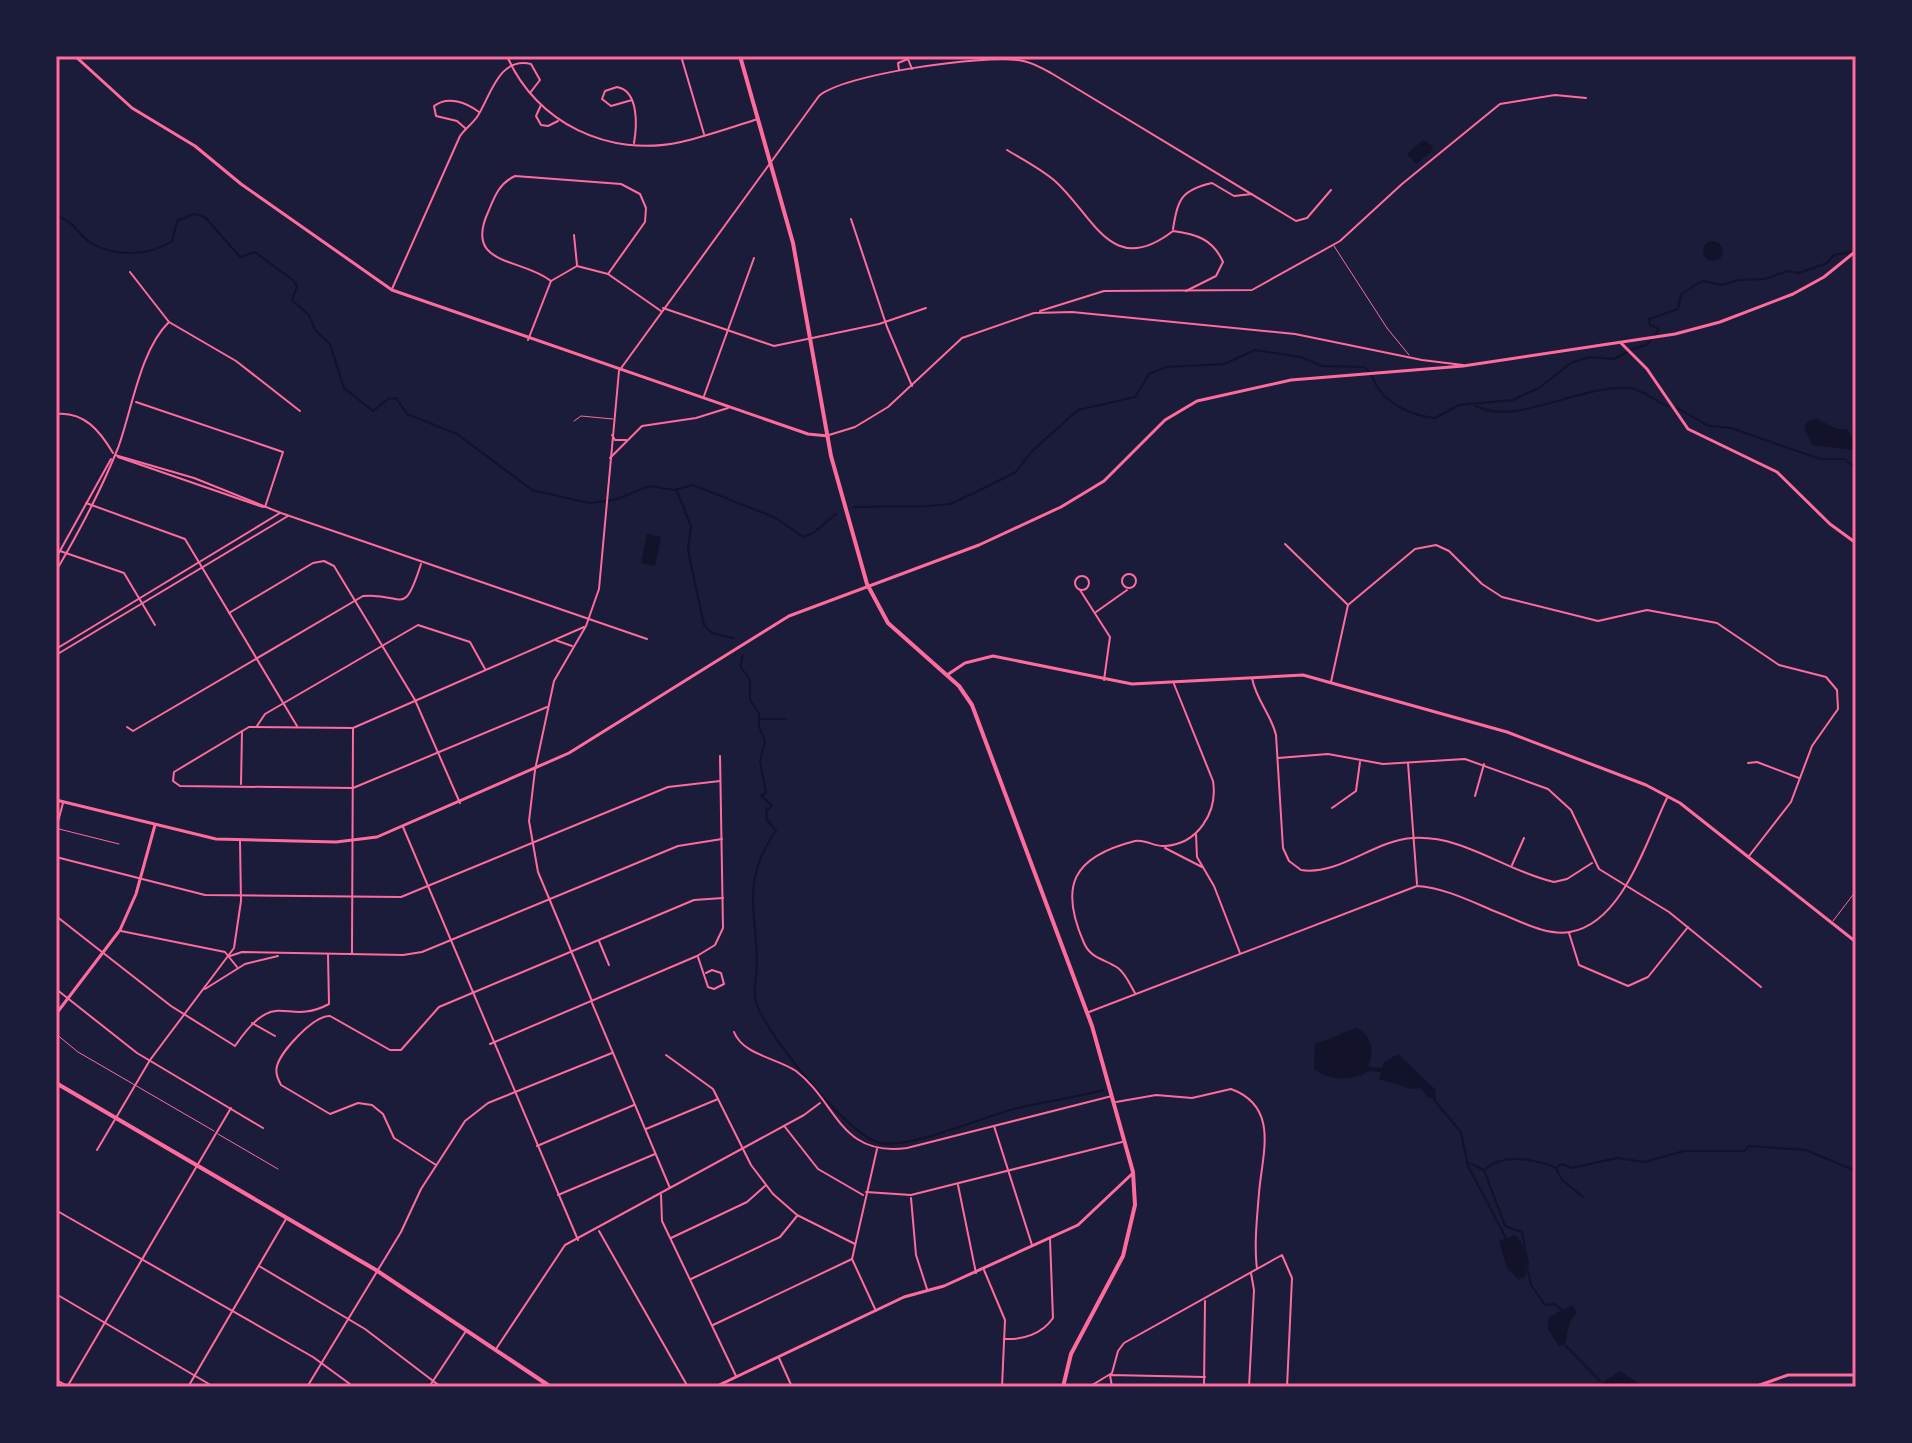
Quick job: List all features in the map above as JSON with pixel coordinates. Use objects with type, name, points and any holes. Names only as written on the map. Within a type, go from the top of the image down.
[{"type":"main road","points":[[740,56],[793,245],[828,436],[867,584],[888,623],[962,689],[975,712],[1087,1013],[1126,1141],[1133,1172],[1135,1205],[1123,1256],[1071,1354],[1063,1387]]},
{"type":"main road","points":[[56,1083],[376,1270],[551,1387]]},
{"type":"street","points":[[75,56],[132,108],[195,146],[241,184],[392,290],[619,371],[808,434],[828,436],[873,417],[912,386],[962,338],[1034,313],[1104,291],[1252,290],[1334,246],[1498,105],[1538,97],[1586,98]]},
{"type":"street","points":[[507,56],[541,105],[559,120],[597,138],[634,145],[659,145],[758,119]]},
{"type":"street","points":[[681,56],[704,135]]},
{"type":"street","points":[[899,72],[898,63],[902,59],[908,59],[912,70]]},
{"type":"street","points":[[671,1189],[612,1053],[531,845],[535,770],[554,681],[586,626],[600,577],[619,371],[770,161],[828,89],[912,70],[1000,59],[1031,63],[1300,221],[1331,190]]},
{"type":"street","points":[[392,290],[466,129],[480,112],[496,79],[512,67],[526,62],[536,69],[540,80],[530,93]]},
{"type":"street","points":[[632,100],[609,106],[603,103],[602,96],[605,91],[621,87],[632,100],[634,145]]},
{"type":"street","points":[[466,129],[457,121],[436,116],[434,106],[441,101],[462,103],[480,112]]},
{"type":"street","points":[[541,105],[536,116],[541,125],[548,126],[559,120]]},
{"type":"street","points":[[1007,150],[1055,181],[1105,239],[1133,248],[1152,247],[1173,231],[1178,204],[1190,188],[1212,183],[1234,196],[1252,194]]},
{"type":"street","points":[[551,281],[497,258],[482,240],[481,226],[498,191],[515,176],[621,184],[640,194],[646,208],[645,222],[608,274]]},
{"type":"street","points":[[851,219],[885,322],[912,386]]},
{"type":"street","points":[[1173,231],[1198,234],[1219,253],[1223,262],[1216,276],[1184,292]]},
{"type":"street","points":[[574,235],[577,266]]},
{"type":"street","points":[[56,800],[211,838],[352,841],[403,827],[535,770],[598,737],[772,625],[867,584],[979,545],[1075,500],[1114,473],[1165,420],[1197,401],[1280,382],[1467,366],[1657,338],[1720,322],[1793,294],[1856,251]]},
{"type":"street","points":[[703,399],[754,258]]},
{"type":"street","points":[[528,340],[551,281],[577,266],[608,274],[662,309],[774,346],[885,322],[926,308]]},
{"type":"street","points":[[130,272],[169,322],[236,361],[300,411]]},
{"type":"street","points":[[1034,313],[1072,312],[1295,334],[1410,358],[1467,366]]},
{"type":"street","points":[[56,571],[115,455],[151,344],[169,322]]},
{"type":"street","points":[[1621,343],[1647,369],[1688,429],[1780,474],[1830,524],[1856,543]]},
{"type":"street","points":[[134,401],[283,452],[265,507]]},
{"type":"street","points":[[610,458],[646,424],[696,418],[729,407]]},
{"type":"street","points":[[56,414],[73,415],[99,431],[115,455],[244,503],[265,507]]},
{"type":"street","points":[[612,435],[618,441],[627,440]]},
{"type":"street","points":[[56,558],[115,455]]},
{"type":"street","points":[[115,455],[194,478],[289,516],[647,639]]},
{"type":"street","points":[[86,503],[185,539],[297,728]]},
{"type":"street","points":[[56,649],[281,513]]},
{"type":"street","points":[[56,655],[289,516]]},
{"type":"street","points":[[1285,544],[1348,605]]},
{"type":"street","points":[[1331,682],[1348,605],[1415,549],[1432,544],[1449,551],[1485,587],[1505,597],[1598,621],[1647,610],[1722,625],[1779,665],[1822,675],[1837,690],[1838,709],[1812,746],[1791,802],[1749,856]]},
{"type":"street","points":[[60,551],[124,573],[155,625]]},
{"type":"street","points":[[127,727],[133,731],[355,600],[367,595],[394,602],[405,599],[413,589],[422,561]]},
{"type":"street","points":[[229,613],[313,563],[329,562],[342,577],[415,700],[460,803]]},
{"type":"street","points":[[1095,613],[1128,588]]},
{"type":"street","points":[[1080,590],[1111,643],[1104,680]]},
{"type":"street","points":[[256,727],[265,714],[415,625],[428,626],[470,642],[485,670]]},
{"type":"street","points":[[548,707],[353,788],[180,786],[173,781],[176,771],[242,731],[256,727],[353,728],[586,626]]},
{"type":"street","points":[[554,640],[574,647]]},
{"type":"street","points":[[947,675],[965,663],[993,656],[1104,680],[1140,684],[1297,675],[1507,732],[1668,796],[1856,942]]},
{"type":"street","points":[[1252,678],[1257,700],[1274,725],[1283,848],[1289,861],[1301,870],[1322,870],[1386,843],[1414,838],[1456,843],[1556,882],[1567,879],[1593,862]]},
{"type":"street","points":[[1173,682],[1214,790],[1212,809],[1197,833],[1195,850],[1218,895],[1240,954]]},
{"type":"street","points":[[352,954],[353,728]]},
{"type":"street","points":[[241,785],[242,731]]},
{"type":"street","points":[[1278,758],[1328,754],[1360,761],[1459,759],[1484,764],[1548,789],[1562,799],[1575,817],[1593,862],[1606,876],[1655,902],[1761,987]]},
{"type":"street","points":[[492,1043],[713,948],[722,935],[720,756]]},
{"type":"street","points":[[1332,808],[1356,791],[1360,761]]},
{"type":"street","points":[[1408,762],[1417,886]]},
{"type":"street","points":[[1748,763],[1757,762],[1800,778]]},
{"type":"street","points":[[1475,796],[1484,764]]},
{"type":"street","points":[[56,857],[198,894],[401,897],[668,787],[720,781]]},
{"type":"street","points":[[1087,1013],[1417,886],[1441,889],[1536,928],[1569,932],[1605,915],[1625,886],[1668,796]]},
{"type":"street","points":[[56,829],[63,802]]},
{"type":"street","points":[[56,1014],[120,930],[140,879],[155,825]]},
{"type":"street","points":[[403,827],[578,1240]]},
{"type":"street","points":[[1162,847],[1184,841],[1197,833]]},
{"type":"street","points":[[1512,866],[1524,838]]},
{"type":"street","points":[[120,930],[126,934],[230,956],[242,952],[283,955],[410,954],[450,941],[678,846],[722,839]]},
{"type":"street","points":[[97,1150],[150,1060],[230,956],[240,897],[240,840]]},
{"type":"street","points":[[1135,994],[1121,971],[1088,951],[1072,913],[1070,896],[1083,867],[1094,858],[1134,841],[1162,847],[1203,867]]},
{"type":"street","points":[[436,1165],[394,1138],[376,1107],[362,1103],[337,1114],[327,1114],[283,1087],[277,1067],[311,1023],[320,1017],[335,1018],[390,1050],[399,1050],[410,1044],[434,1011],[694,900],[723,898]]},
{"type":"street","points":[[56,916],[184,1014],[235,1046],[251,1022],[268,1012],[312,1010],[329,1004],[328,954]]},
{"type":"street","points":[[1569,932],[1573,955],[1579,965],[1628,986],[1646,979],[1688,927]]},
{"type":"street","points":[[598,940],[609,965]]},
{"type":"street","points":[[204,990],[237,967],[283,955]]},
{"type":"street","points":[[230,956],[237,967]]},
{"type":"street","points":[[697,956],[706,973],[704,978],[708,987],[714,989],[724,984],[716,970],[706,973]]},
{"type":"street","points":[[56,989],[150,1060],[263,1128]]},
{"type":"street","points":[[251,1022],[275,1036]]},
{"type":"street","points":[[734,1032],[746,1047],[796,1072],[848,1133],[877,1148],[907,1148],[1113,1095]]},
{"type":"street","points":[[307,1387],[401,1232],[416,1196],[469,1117],[514,1093],[612,1053]]},
{"type":"street","points":[[666,1055],[709,1085],[719,1098],[742,1150],[765,1186],[797,1215],[855,1244]]},
{"type":"street","points":[[1115,1102],[1156,1095],[1192,1098],[1231,1089],[1254,1104],[1264,1123],[1267,1142],[1259,1191],[1257,1269]]},
{"type":"street","points":[[646,1129],[719,1098]]},
{"type":"street","points":[[496,1349],[565,1245],[742,1150],[821,1102]]},
{"type":"street","points":[[537,1146],[635,1105]]},
{"type":"street","points":[[56,1380],[68,1387],[231,1108]]},
{"type":"street","points":[[784,1126],[818,1169],[866,1194],[911,1195],[1126,1141]]},
{"type":"street","points":[[994,1126],[1006,1172],[1033,1246]]},
{"type":"street","points":[[876,1311],[852,1259],[877,1148]]},
{"type":"street","points":[[557,1195],[656,1153]]},
{"type":"street","points":[[715,1387],[904,1297],[976,1273],[1050,1239],[1089,1218],[1133,1172]]},
{"type":"street","points":[[958,1184],[976,1273]]},
{"type":"street","points":[[670,1239],[747,1202],[765,1186]]},
{"type":"street","points":[[661,1195],[662,1221],[736,1377]]},
{"type":"street","points":[[911,1195],[916,1255],[927,1290]]},
{"type":"street","points":[[57,1213],[321,1363],[354,1387]]},
{"type":"street","points":[[690,1280],[780,1237],[797,1215]]},
{"type":"street","points":[[188,1387],[287,1217]]},
{"type":"street","points":[[598,1230],[688,1387]]},
{"type":"street","points":[[1004,1339],[1029,1336],[1045,1328],[1053,1318],[1050,1239]]},
{"type":"street","points":[[1112,1387],[1110,1375],[1124,1343],[1282,1255],[1292,1278],[1287,1387]]},
{"type":"street","points":[[712,1326],[852,1259]]},
{"type":"street","points":[[259,1266],[348,1318],[441,1387]]},
{"type":"street","points":[[984,1269],[1003,1313],[1002,1387]]},
{"type":"street","points":[[1249,1387],[1254,1290],[1251,1272]]},
{"type":"street","points":[[56,1294],[214,1387]]},
{"type":"street","points":[[1204,1387],[1205,1300]]},
{"type":"street","points":[[429,1387],[467,1330]]},
{"type":"street","points":[[778,1357],[792,1387]]},
{"type":"street","points":[[1754,1387],[1796,1374],[1856,1375]]},
{"type":"street","points":[[1089,1387],[1110,1375],[1205,1377]]},
{"type":"lane","points":[[1334,246],[1410,358]]},
{"type":"lane","points":[[574,421],[581,416],[613,419]]},
{"type":"lane","points":[[56,829],[119,844]]},
{"type":"lane","points":[[1832,923],[1856,891]]},
{"type":"lane","points":[[56,1034],[134,1086],[278,1169]]},
{"type":"shaded area","points":[[1423,140],[1433,146],[1431,152],[1416,164],[1407,154]]},
{"type":"shaded area","points":[[1709,241],[1717,241],[1723,251],[1717,261],[1709,261],[1703,255],[1703,247]]},
{"type":"shaded area","points":[[1817,419],[1837,429],[1847,429],[1855,443],[1853,450],[1812,445],[1804,427],[1807,421]]},
{"type":"shaded area","points":[[647,534],[661,537],[655,566],[641,563]]},
{"type":"shaded area","points":[[1356,1028],[1370,1042],[1366,1073],[1339,1078],[1326,1076],[1314,1069],[1315,1043]]},
{"type":"shaded area","points":[[1398,1054],[1435,1089],[1436,1099],[1427,1097],[1421,1088],[1412,1089],[1379,1079],[1384,1062]]},
{"type":"shaded area","points":[[1515,1235],[1524,1248],[1526,1260],[1525,1277],[1518,1279],[1507,1268],[1499,1241]]},
{"type":"shaded area","points":[[1572,1305],[1577,1312],[1569,1324],[1565,1345],[1559,1346],[1548,1329],[1548,1318]]},
{"type":"shaded area","points":[[1620,1371],[1644,1387],[1596,1387]]},
{"type":"waterway","points":[[56,216],[67,221],[100,248],[132,253],[153,250],[172,241],[177,221],[194,214],[205,217],[240,257],[255,252],[294,281],[297,287],[292,300],[309,315],[315,330],[330,344],[344,388],[373,411],[388,399],[396,398],[407,414],[457,434],[532,490],[589,503],[614,500],[650,486],[674,490],[693,485],[776,518],[803,537],[813,533],[836,514]]},
{"type":"waterway","points":[[1631,350],[1648,344],[1659,329],[1650,325],[1649,319],[1678,309],[1681,294],[1702,281],[1722,285],[1739,280],[1765,279],[1787,271],[1799,273],[1827,263],[1834,255],[1851,252]]},
{"type":"waterway","points":[[854,507],[950,504],[1016,472],[1032,451],[1078,410],[1135,397],[1149,374],[1166,367],[1224,364],[1255,350],[1300,357],[1322,366],[1364,367],[1383,394],[1396,405],[1435,418],[1459,405],[1513,400],[1539,388],[1571,363],[1590,357],[1614,359],[1627,352]]},
{"type":"waterway","points":[[1476,406],[1492,411],[1509,411],[1610,388],[1639,391],[1668,406]]},
{"type":"waterway","points":[[1677,408],[1709,426],[1731,428],[1820,459],[1844,459],[1856,468]]},
{"type":"waterway","points":[[676,489],[691,526],[688,550],[704,625],[712,633],[733,638]]},
{"type":"waterway","points":[[743,655],[740,666],[750,680],[750,699],[759,714],[759,726],[765,741],[760,761],[766,793],[761,795],[772,806],[766,811],[767,820],[776,830],[765,849],[754,880],[756,1001],[776,1039],[811,1083],[849,1123],[866,1136],[880,1143],[893,1144],[927,1137],[1014,1109],[1103,1090]]},
{"type":"waterway","points":[[761,719],[786,719]]},
{"type":"waterway","points":[[1366,1069],[1383,1070]]},
{"type":"waterway","points":[[1434,1100],[1461,1132],[1468,1166],[1506,1238]]},
{"type":"waterway","points":[[1556,1168],[1562,1164],[1572,1168],[1617,1158],[1644,1162],[1684,1151],[1744,1151],[1749,1146],[1806,1150],[1856,1171]]},
{"type":"waterway","points":[[1484,1170],[1492,1164],[1510,1159],[1539,1162],[1556,1168],[1562,1180],[1583,1197]]},
{"type":"waterway","points":[[1467,1162],[1484,1170],[1505,1226],[1522,1232],[1528,1264]]},
{"type":"waterway","points":[[1525,1258],[1531,1285],[1545,1305],[1554,1304],[1562,1310]]},
{"type":"waterway","points":[[1566,1346],[1600,1381]]}]
